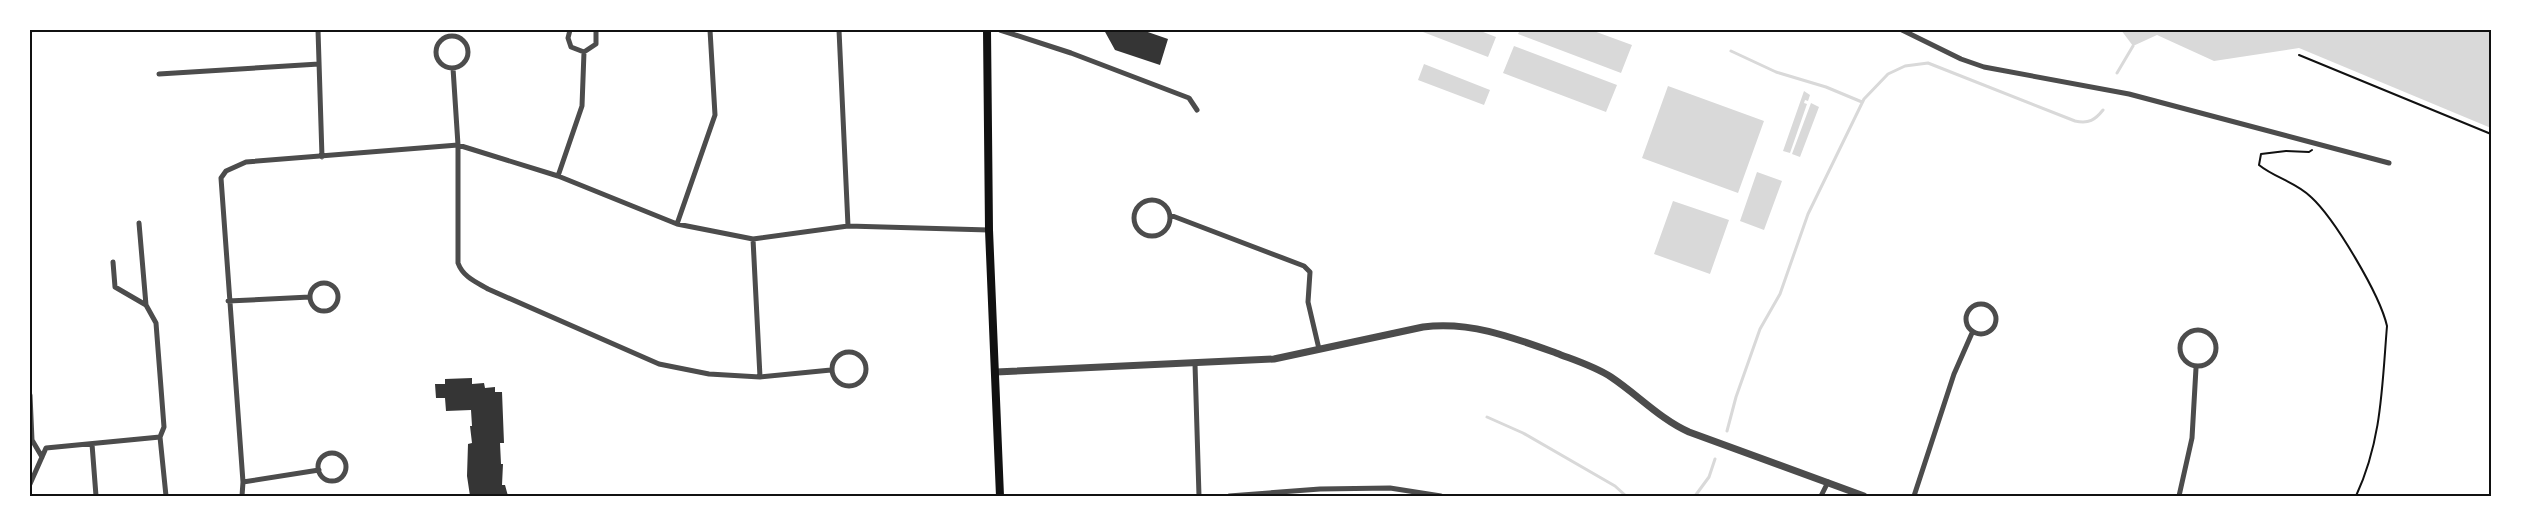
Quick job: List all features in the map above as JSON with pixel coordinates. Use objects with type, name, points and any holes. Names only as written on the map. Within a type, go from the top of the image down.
[{"type":"main road","points":[[987,30],[989,230],[1000,496]]},
{"type":"street","points":[[318,30],[322,157]]},
{"type":"street","points":[[570,30],[568,38],[571,47],[584,52]]},
{"type":"street","points":[[584,52],[596,44],[596,30]]},
{"type":"street","points":[[677,224],[715,115],[710,30]]},
{"type":"street","points":[[839,30],[848,226]]},
{"type":"street","points":[[1000,30],[1072,54],[1189,98],[1197,110]]},
{"type":"street","points":[[1902,30],[1984,67],[2129,94],[2390,163]]},
{"type":"street","points":[[451,36],[462,39],[468,54],[463,63],[453,68],[440,62],[437,53],[439,44],[451,36]]},
{"type":"street","points":[[558,176],[582,106],[584,52]]},
{"type":"street","points":[[159,74],[319,64]]},
{"type":"street","points":[[453,68],[458,146],[458,263],[461,271],[469,279],[488,290],[659,364],[709,374],[760,377],[831,370]]},
{"type":"street","points":[[242,496],[243,482],[228,301],[221,178],[226,171],[246,162],[458,146],[558,176],[677,224],[753,239],[848,226],[989,230]]},
{"type":"street","points":[[1170,216],[1167,227],[1159,235],[1147,236],[1142,233],[1135,223],[1135,212],[1142,203],[1148,201],[1159,202],[1164,205],[1170,216],[1304,266],[1310,272],[1308,302],[1319,348]]},
{"type":"street","points":[[139,223],[146,305],[156,323],[164,427],[160,437],[166,496]]},
{"type":"street","points":[[753,239],[760,377]]},
{"type":"street","points":[[113,262],[115,287],[146,305]]},
{"type":"street","points":[[321,283],[330,284],[339,295],[337,305],[325,312],[316,309],[310,297],[313,288],[321,283]]},
{"type":"street","points":[[228,301],[310,297]]},
{"type":"street","points":[[1980,303],[1991,306],[1997,314],[1995,325],[1988,335],[1972,333],[1966,323],[1969,310],[1980,303]]},
{"type":"street","points":[[996,372],[1274,359],[1319,348],[1438,325],[1481,328],[1503,334],[1591,367],[1609,376],[1676,426],[1864,496]]},
{"type":"street","points":[[2193,330],[2202,330],[2210,334],[2216,349],[2212,360],[2206,365],[2196,368],[2188,365],[2183,359],[2180,349],[2184,338],[2193,330]]},
{"type":"street","points":[[1914,496],[1954,374],[1972,333]]},
{"type":"street","points":[[849,352],[854,352],[863,359],[866,369],[862,380],[858,384],[846,386],[836,381],[831,370],[832,364],[838,355],[849,352]]},
{"type":"street","points":[[1195,364],[1199,496]]},
{"type":"street","points":[[2180,496],[2192,438],[2196,368]]},
{"type":"street","points":[[30,394],[32,440],[42,457]]},
{"type":"street","points":[[30,484],[46,448],[160,437]]},
{"type":"street","points":[[92,444],[96,496]]},
{"type":"street","points":[[326,454],[340,455],[345,463],[342,475],[335,480],[327,479],[318,470],[320,460],[326,454]]},
{"type":"street","points":[[243,482],[318,470]]},
{"type":"street","points":[[1821,496],[1828,482]]},
{"type":"street","points":[[1229,496],[1320,489],[1390,488],[1434,493],[1441,496]]},
{"type":"path","points":[[2299,55],[2491,134]]},
{"type":"path","points":[[2319,144],[2309,152],[2286,151],[2261,154],[2259,165],[2268,172],[2292,182],[2312,197],[2347,244],[2384,312],[2387,326],[2379,427],[2372,457],[2356,496]]},
{"type":"shaded area","points":[[1424,30],[1478,30],[1496,37],[1488,57],[1423,32]]},
{"type":"shaded area","points":[[1520,30],[1591,30],[1632,45],[1621,73],[1518,34]]},
{"type":"shaded area","points":[[2121,30],[2491,30],[2491,128],[2299,48],[2214,61],[2157,35],[2133,46]]},
{"type":"shaded area","points":[[1514,46],[1617,85],[1606,112],[1503,73]]},
{"type":"shaded area","points":[[1424,64],[1490,90],[1484,105],[1418,80]]},
{"type":"shaded area","points":[[1668,86],[1764,121],[1738,193],[1642,158]]},
{"type":"shaded area","points":[[1804,91],[1810,95],[1808,101],[1805,100],[1804,103],[1807,104],[1790,153],[1783,151]]},
{"type":"shaded area","points":[[1811,103],[1819,107],[1800,157],[1792,154]]},
{"type":"shaded area","points":[[1757,172],[1782,181],[1764,230],[1740,221]]},
{"type":"shaded area","points":[[1673,201],[1729,220],[1710,274],[1654,254]]},
{"type":"building","points":[[1104,30],[1142,30],[1168,39],[1160,65],[1115,50]]},
{"type":"building","points":[[472,378],[472,384],[484,383],[485,388],[495,387],[495,392],[502,392],[504,443],[500,443],[501,464],[503,464],[502,485],[505,485],[508,496],[470,496],[467,476],[468,444],[472,443],[471,410],[446,411],[445,398],[436,398],[435,384],[445,384],[445,379]]},
{"type":"waterway","points":[[30,31],[40,30]]},
{"type":"waterway","points":[[2117,73],[2133,46]]},
{"type":"waterway","points":[[1731,51],[1776,72],[1826,87],[1862,102]]},
{"type":"waterway","points":[[1727,431],[1736,397],[1760,329],[1780,294],[1808,214],[1864,99],[1888,74],[1905,66],[1928,63],[2075,121],[2084,122],[2091,120],[2103,110]]},
{"type":"waterway","points":[[1487,417],[1523,433],[1615,486],[1626,496]]},
{"type":"waterway","points":[[1695,496],[1709,477],[1715,459]]}]
